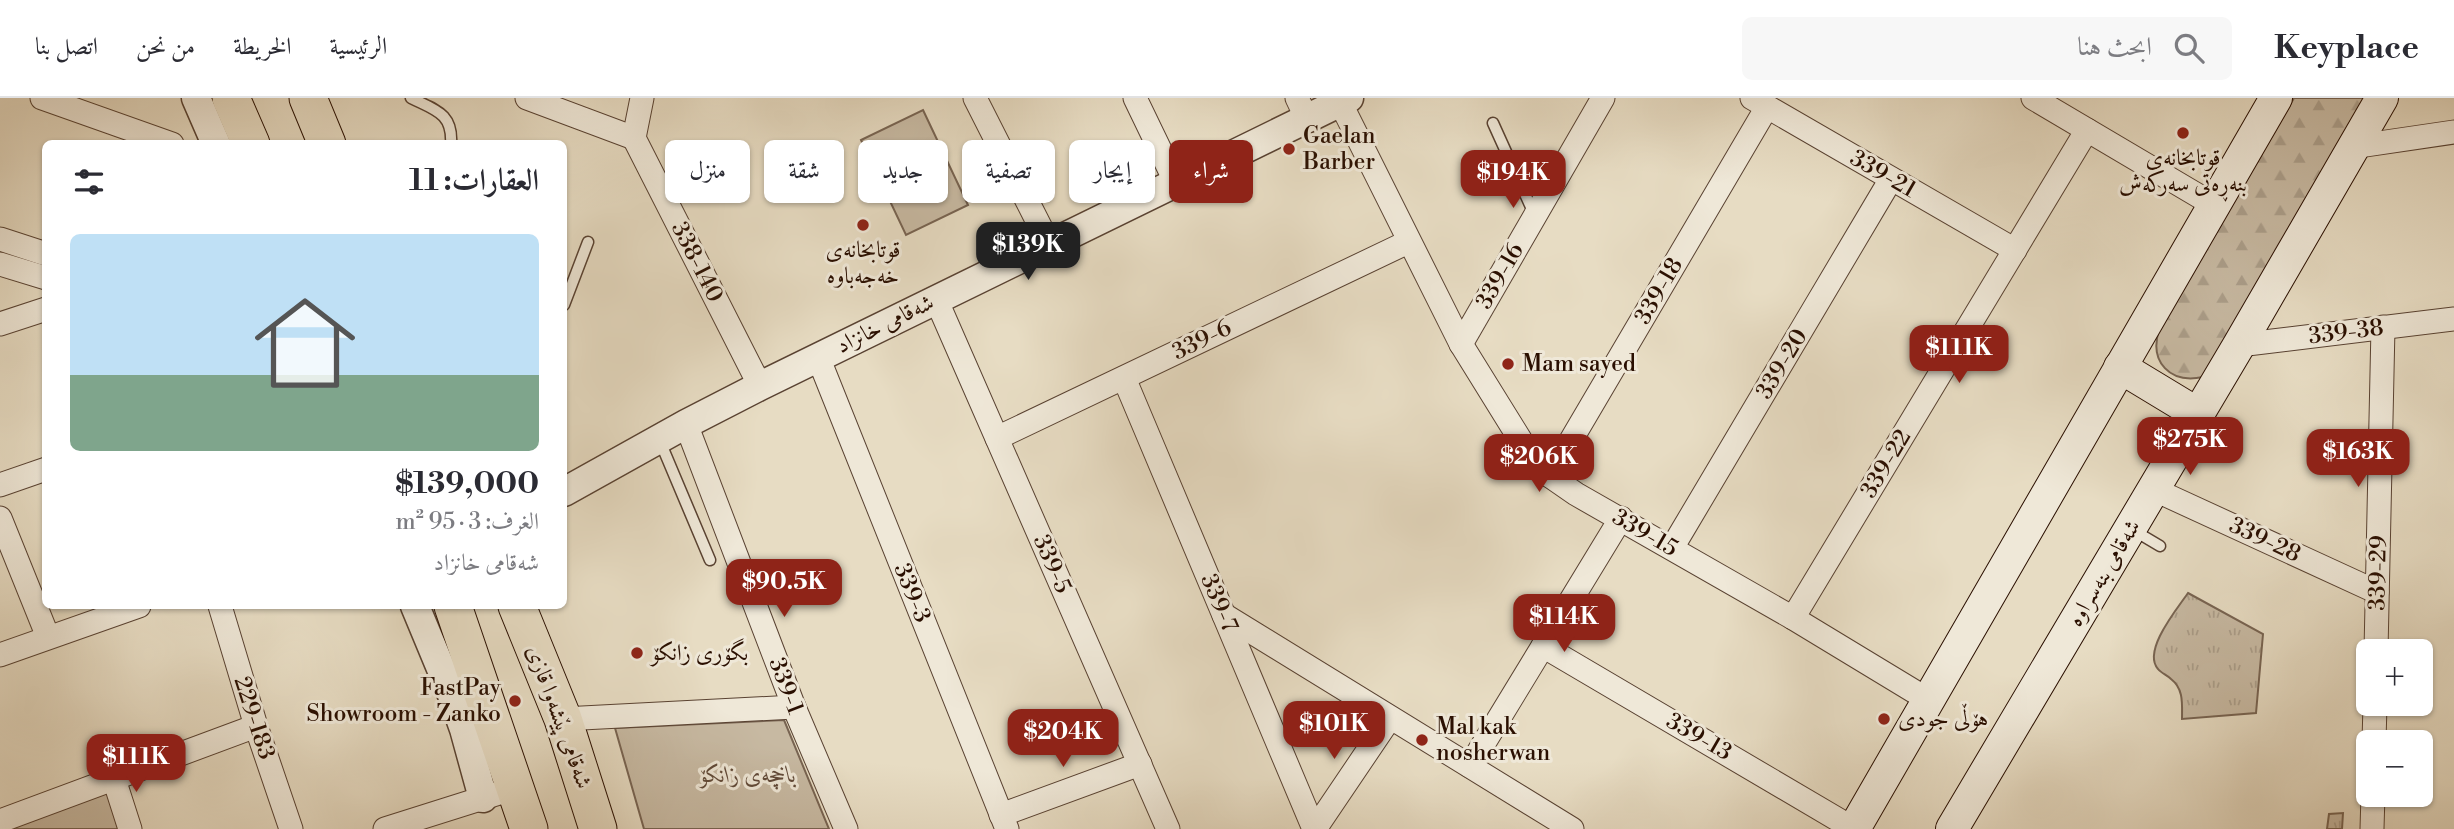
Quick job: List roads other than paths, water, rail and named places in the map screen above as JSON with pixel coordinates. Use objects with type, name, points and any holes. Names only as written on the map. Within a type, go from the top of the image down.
[{"type":"highway","points":[[231,98],[249,140]]},
{"type":"highway","points":[[308,98],[325,140]]},
{"type":"highway","points":[[454,609],[499,793],[529,829]]},
{"type":"highway","name":"شەقامی پێشەوا قازی","points":[[529,623],[598,829]]},
{"type":"main road","points":[[1854,829],[2276,98]]},
{"type":"main road","name":"شەقامی بنەسراوە","points":[[1952,829],[2382,98]]},
{"type":"main road","points":[[2120,367],[2196,413]]},
{"type":"street","points":[[42,98],[161,140]]},
{"type":"street","points":[[196,98],[214,140]]},
{"type":"street","points":[[527,98],[634,138],[642,98]]},
{"type":"street","points":[[975,98],[1049,244]]},
{"type":"street","points":[[1135,98],[1169,168]]},
{"type":"street","name":"339-16","points":[[1461,344],[1603,98]]},
{"type":"street","points":[[2033,98],[2214,205]]},
{"type":"street","name":"شەقامی خانزاد","points":[[1248,140],[1302,108],[1344,100]]},
{"type":"street","name":"339-15","points":[[1344,100],[1408,242],[1461,344],[1531,457],[1576,494],[1793,618],[1930,701]]},
{"type":"street","name":"339-21","points":[[1760,102],[2015,250]]},
{"type":"street","name":"339-18","points":[[1550,475],[1760,102]]},
{"type":"street","name":"339-22","points":[[1793,618],[2087,130]]},
{"type":"street","points":[[2352,147],[2454,132]]},
{"type":"street","name":"338-140","points":[[634,138],[760,386]]},
{"type":"street","name":"339-20","points":[[1672,548],[1891,178]]},
{"type":"street","name":"شەقامی خانزاد","points":[[567,490],[760,386],[1169,186]]},
{"type":"street","points":[[0,239],[42,253]]},
{"type":"street","name":"339-6","points":[[997,438],[1408,242]]},
{"type":"street","points":[[0,264],[42,277]]},
{"type":"street","name":"339-5","points":[[936,299],[1168,829]]},
{"type":"street","points":[[0,324],[42,310]]},
{"type":"street","name":"339-38","points":[[2239,345],[2454,319]]},
{"type":"street","name":"339-29","points":[[2376,639],[2383,327]]},
{"type":"street","name":"339-3","points":[[818,357],[1004,822]]},
{"type":"street","name":"339-7","points":[[1124,378],[1314,829]]},
{"type":"street","name":"شەقامی خانزاد","points":[[567,478],[686,424]]},
{"type":"street","name":"339-1","points":[[686,424],[794,707],[846,829]]},
{"type":"street","points":[[0,485],[42,470]]},
{"type":"street","name":"339-28","points":[[2153,489],[2377,592]]},
{"type":"street","points":[[0,519],[48,638]]},
{"type":"street","points":[[1470,766],[1621,519]]},
{"type":"street","points":[[0,655],[130,609]]},
{"type":"street","name":"229-183","points":[[221,609],[291,829]]},
{"type":"street","points":[[385,829],[499,793],[460,717],[416,609]]},
{"type":"street","points":[[1224,615],[1572,829]]},
{"type":"street","name":"339-13","points":[[1544,646],[1854,829]]},
{"type":"street","points":[[563,719],[794,707]]},
{"type":"street","points":[[1314,829],[1390,718]]},
{"type":"street","points":[[0,821],[256,726]]},
{"type":"street","points":[[1004,822],[1140,764]]},
{"type":"street","points":[[114,779],[130,829]]},
{"type":"street","points":[[2372,829],[2373,807]]},
{"type":"lane","points":[[411,98],[445,117],[452,127],[451,140]]},
{"type":"lane","points":[[1493,122],[1535,216]]},
{"type":"lane","points":[[567,297],[588,242]]},
{"type":"lane","points":[[659,439],[710,559]]},
{"type":"lane","points":[[2130,528],[2160,546]]},
{"type":"place","name":"قوتابخانەی بنەڕەتی سەرکەش","points":[[2183,133]]},
{"type":"place","name":"Gaelan Barber","points":[[1289,149]]},
{"type":"place","name":"قوتابخانەی خەجەباوە","points":[[863,225]]},
{"type":"place","name":"Mam sayed","points":[[1508,364]]},
{"type":"place","name":"بگۆری زانكۆ","points":[[637,653]]},
{"type":"place","name":"FastPay Showroom - Zanko","points":[[515,701]]},
{"type":"place","name":"هۆڵی جودی","points":[[1884,719]]},
{"type":"place","name":"Mal kak nosherwan","points":[[1422,740]]},
{"type":"park label","name":"باخچەی زانکۆ","points":[[748,775]]}]
